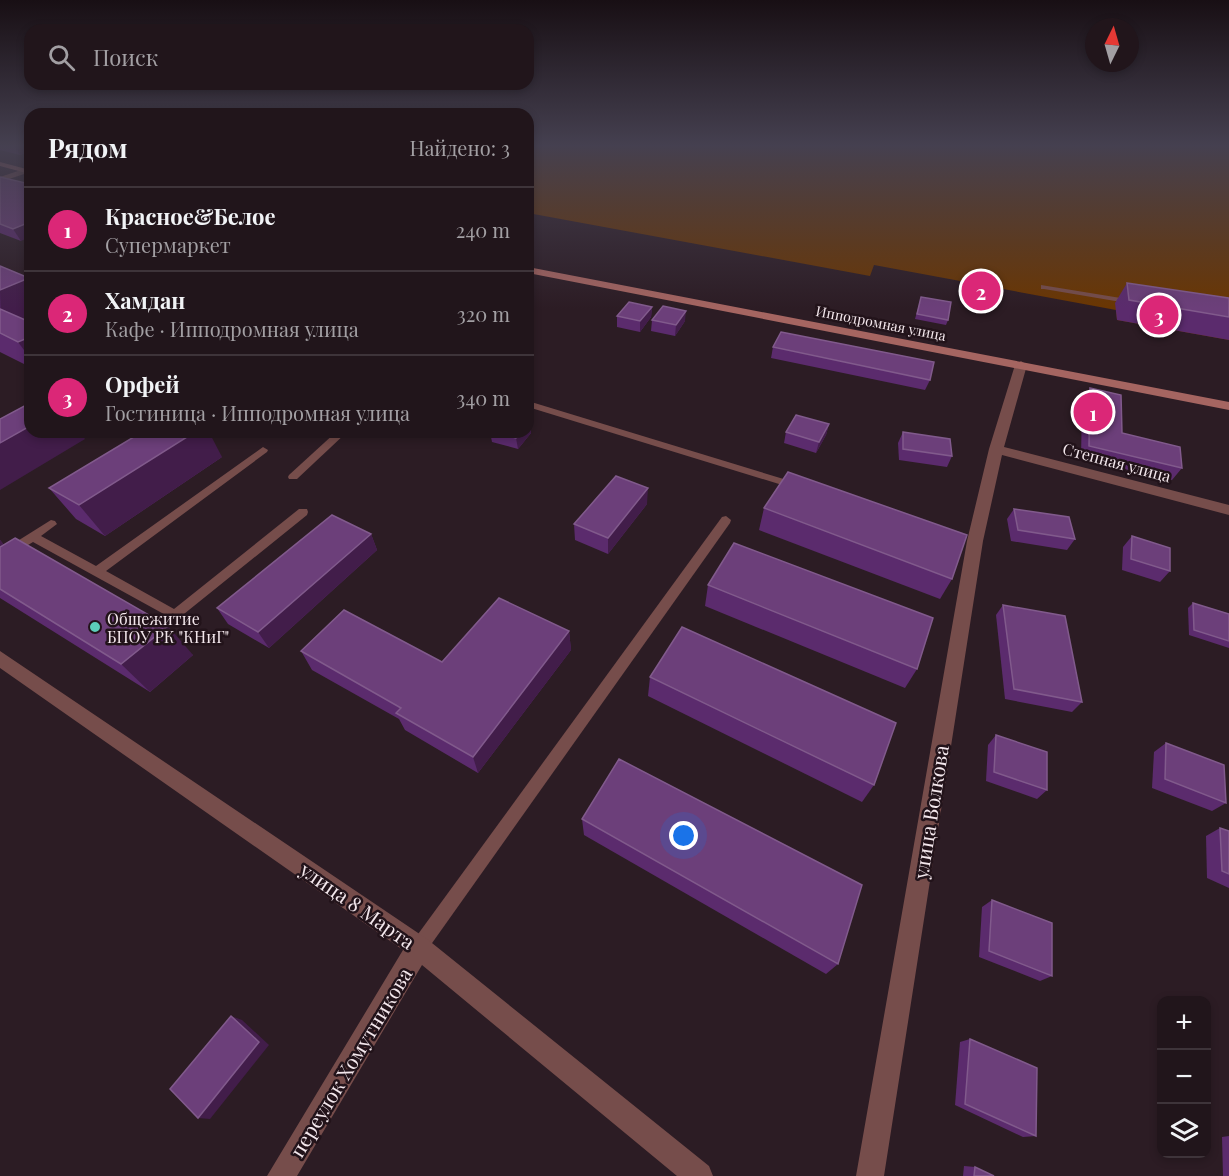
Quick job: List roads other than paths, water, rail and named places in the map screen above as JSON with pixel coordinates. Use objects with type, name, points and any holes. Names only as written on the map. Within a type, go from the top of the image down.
[{"type":"main road","name":"Ипподромная улица","points":[[534,271],[1229,406]]},
{"type":"street","name":"улица Волкова","points":[[870,1176],[969,539],[1021,365]]},
{"type":"street","name":"Степная улица","points":[[996,449],[1229,510]]},
{"type":"street","name":"улица 8 Марта","points":[[0,658],[419,947],[699,1176]]},
{"type":"street","name":"переулок Хомутникова","points":[[281,1176],[419,947]]},
{"type":"lane","points":[[1044,286],[1148,304]]},
{"type":"lane","points":[[534,406],[803,488]]},
{"type":"lane","points":[[293,477],[335,438]]},
{"type":"lane","points":[[97,572],[263,450]]},
{"type":"lane","points":[[32,536],[175,615],[303,512]]},
{"type":"lane","points":[[419,947],[726,520]]},
{"type":"lane","points":[[0,558],[51,524]]},
{"type":"place","name":"Хамдан","points":[[981,291]]},
{"type":"place","name":"Орфей","points":[[1159,315]]},
{"type":"place","name":"Красное&Белое","points":[[1093,412]]},
{"type":"place","name":"Общежитие БПОУ РК \"КНиГ\"","points":[[95,627]]}]
